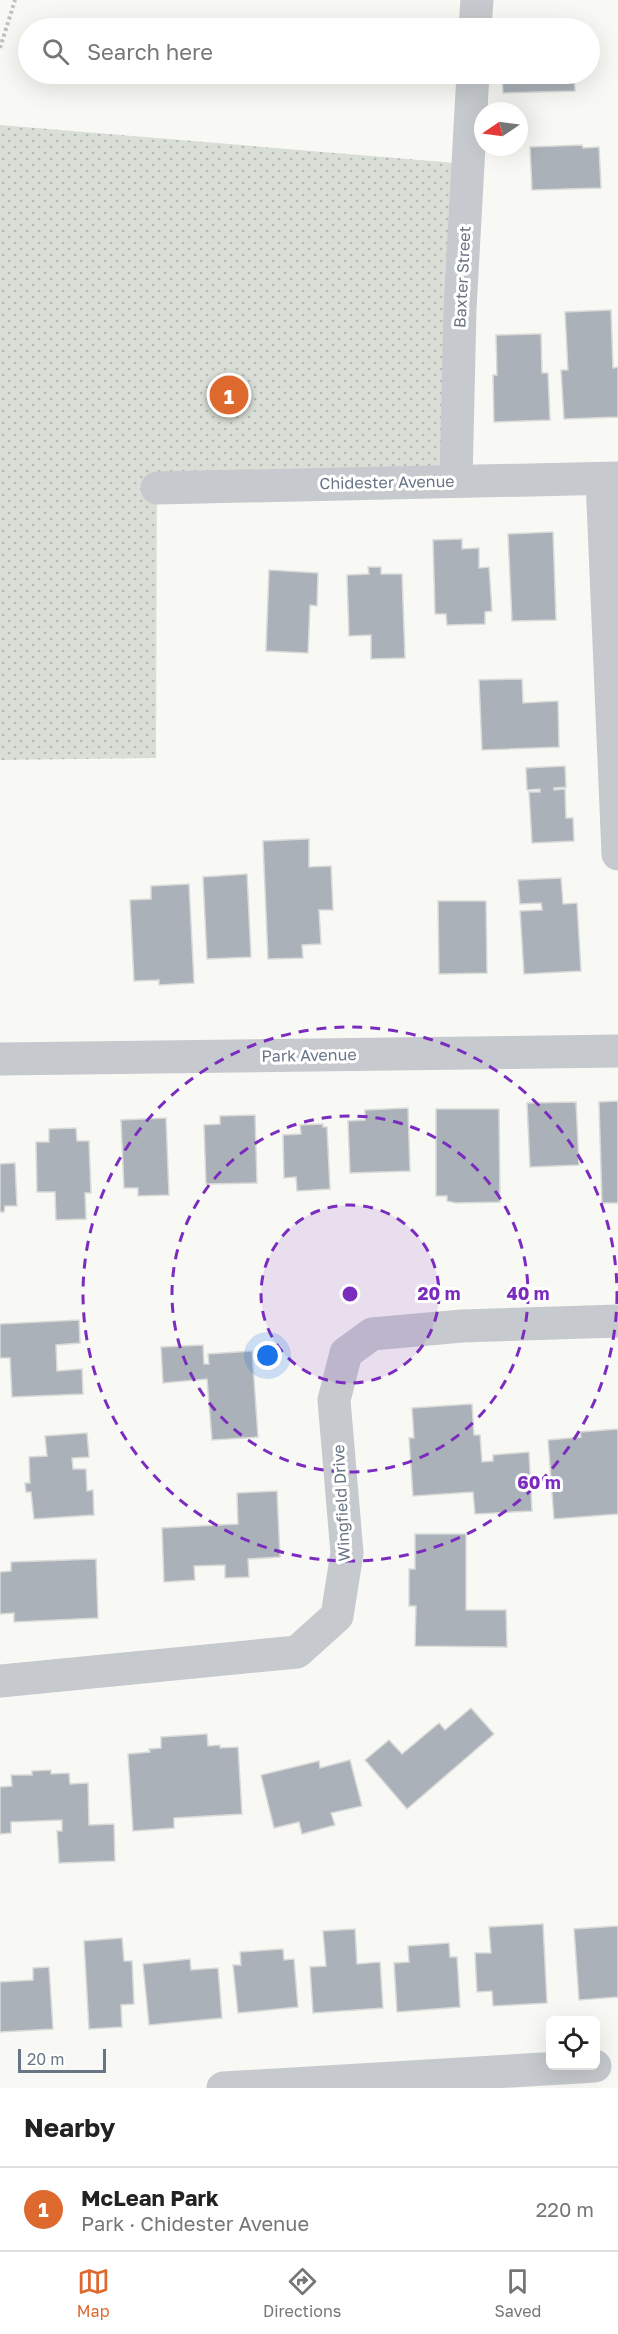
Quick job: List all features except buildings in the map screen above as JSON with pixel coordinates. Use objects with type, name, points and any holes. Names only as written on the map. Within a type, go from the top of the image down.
[{"type":"street","points":[[476,18],[477,0]]},
{"type":"street","name":"Baxter Street","points":[[456,480],[460,309],[472,84]]},
{"type":"street","points":[[610,478],[618,854]]},
{"type":"street","name":"Chidester Avenue","points":[[157,488],[610,478]]},
{"type":"street","name":"Park Avenue","points":[[0,1059],[618,1051]]},
{"type":"street","name":"Wingfield Drive","points":[[0,1681],[297,1652],[337,1616],[347,1553],[334,1400],[346,1353],[372,1334],[462,1326],[618,1321]]},
{"type":"street","points":[[600,2066],[618,2064]]},
{"type":"street","points":[[223,2088],[546,2069]]},
{"type":"path","points":[[0,48],[15,0]]},
{"type":"shaded area","points":[[0,125],[468,164],[456,480],[157,488],[156,758],[0,760]]},
{"type":"place","name":"McLean Park","points":[[229,395]]}]
